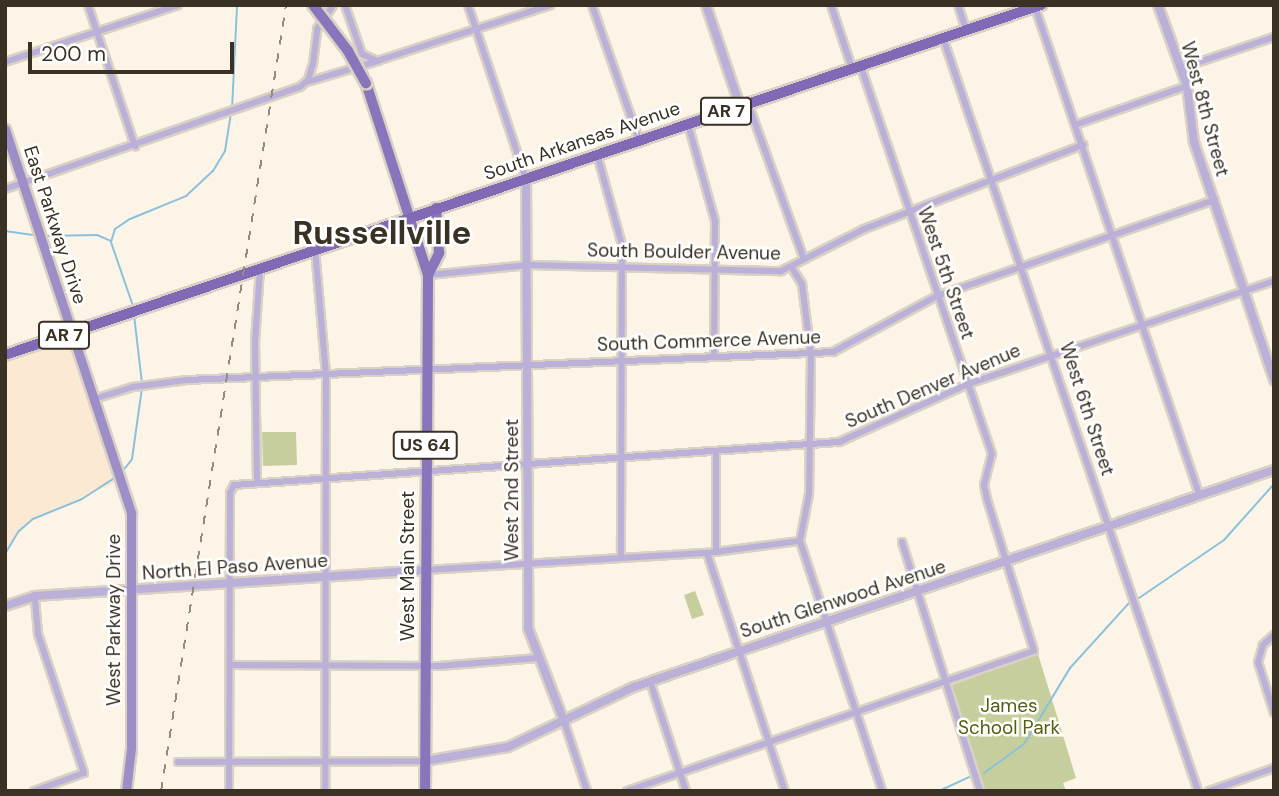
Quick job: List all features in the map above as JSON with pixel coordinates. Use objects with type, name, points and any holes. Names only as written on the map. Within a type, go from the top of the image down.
[{"type":"highway","name":"South Arkansas Avenue","points":[[411,217],[1038,6]]},
{"type":"highway","name":"AR 7","points":[[5,355],[411,217]]},
{"type":"main road","name":"US 64","points":[[313,5],[366,83],[411,217]]},
{"type":"main road","name":"East Parkway Drive","points":[[5,129],[72,332]]},
{"type":"main road","points":[[428,275],[439,253],[436,208]]},
{"type":"main road","name":"West Main Street","points":[[411,217],[428,275],[425,791]]},
{"type":"main road","name":"West Parkway Drive","points":[[72,332],[121,480],[133,531],[131,748],[126,791]]},
{"type":"street","points":[[88,5],[135,146]]},
{"type":"street","points":[[5,62],[178,5]]},
{"type":"street","points":[[305,83],[313,64],[317,29],[333,5]]},
{"type":"street","points":[[345,5],[369,61],[377,61]]},
{"type":"street","points":[[468,5],[526,179]]},
{"type":"street","points":[[5,189],[222,116],[305,83],[550,5]]},
{"type":"street","points":[[592,5],[639,140]]},
{"type":"street","points":[[706,5],[804,258]]},
{"type":"street","name":"West 5th Street","points":[[831,5],[857,67],[909,211],[992,454],[985,492],[1034,651],[945,681]]},
{"type":"street","points":[[958,5],[966,30]]},
{"type":"street","name":"West 8th Street","points":[[1158,5],[1186,86],[1194,142],[1247,290],[1274,379]]},
{"type":"street","points":[[1038,6],[1075,125],[1199,494]]},
{"type":"street","points":[[1181,68],[1274,37]]},
{"type":"street","name":"West 6th Street","points":[[943,38],[993,176],[1198,791]]},
{"type":"street","points":[[1075,125],[1186,86]]},
{"type":"street","points":[[688,124],[711,199],[716,270],[714,357]]},
{"type":"street","name":"South Boulder Avenue","points":[[428,275],[529,265],[716,270],[792,268],[804,258],[909,211],[993,176],[1083,145]]},
{"type":"street","points":[[597,155],[620,227],[621,558]]},
{"type":"street","name":"West 2nd Street","points":[[526,179],[529,265],[528,628],[565,724],[587,791]]},
{"type":"street","name":"South Commerce Avenue","points":[[94,399],[133,387],[256,379],[528,363],[811,355],[849,344],[937,296],[1215,200]]},
{"type":"street","points":[[315,249],[326,376],[328,477],[325,791]]},
{"type":"street","points":[[229,791],[230,493],[234,485],[257,482],[256,379],[260,268]]},
{"type":"street","points":[[792,268],[802,284],[811,355],[808,494],[800,541],[882,791]]},
{"type":"street","name":"South Denver Avenue","points":[[257,482],[716,451],[852,438],[968,384],[1274,281]]},
{"type":"street","points":[[716,451],[716,552]]},
{"type":"street","name":"South Glenwood Avenue","points":[[425,761],[508,747],[565,724],[650,681],[1274,470]]},
{"type":"street","points":[[426,570],[707,553],[800,541]]},
{"type":"street","points":[[902,542],[980,791]]},
{"type":"street","points":[[707,553],[785,791]]},
{"type":"street","name":"North El Paso Avenue","points":[[5,606],[35,596],[426,570]]},
{"type":"street","points":[[34,791],[50,788],[84,773],[38,634],[35,596]]},
{"type":"street","points":[[1274,635],[1263,645],[1258,662],[1274,713]]},
{"type":"street","points":[[231,664],[498,665],[538,658]]},
{"type":"street","points":[[650,681],[686,791]]},
{"type":"street","points":[[627,791],[945,681]]},
{"type":"street","points":[[178,762],[425,761]]},
{"type":"street","points":[[1209,791],[1274,768]]},
{"type":"shaded area","points":[[72,332],[121,480],[33,519],[19,531],[5,554],[5,354]]},
{"type":"green space","points":[[262,432],[296,432],[297,465],[263,466]]},
{"type":"green space","points":[[695,591],[704,615],[692,619],[684,595]]},
{"type":"green space","name":"James School Park","points":[[1038,654],[1076,778],[1063,783],[1066,791],[983,791],[952,685]]},
{"type":"waterway","points":[[232,109],[237,5]]},
{"type":"waterway","points":[[133,306],[111,242],[115,229],[130,219],[186,196],[213,171],[225,151],[231,115]]},
{"type":"waterway","points":[[5,231],[35,235]]},
{"type":"waterway","points":[[44,236],[97,235],[111,241]]},
{"type":"waterway","points":[[134,315],[142,383]]},
{"type":"waterway","points":[[122,472],[132,459],[142,388]]},
{"type":"waterway","points":[[5,554],[19,531],[33,519],[82,499],[114,478]]},
{"type":"waterway","points":[[1139,598],[1224,540],[1274,484]]},
{"type":"waterway","points":[[984,773],[1024,744],[1070,668],[1129,603]]},
{"type":"waterway","points":[[939,791],[969,777]]},
{"type":"railway","points":[[161,791],[286,5]]},
{"type":"district","name":"Russellville","points":[[382,233]]}]
